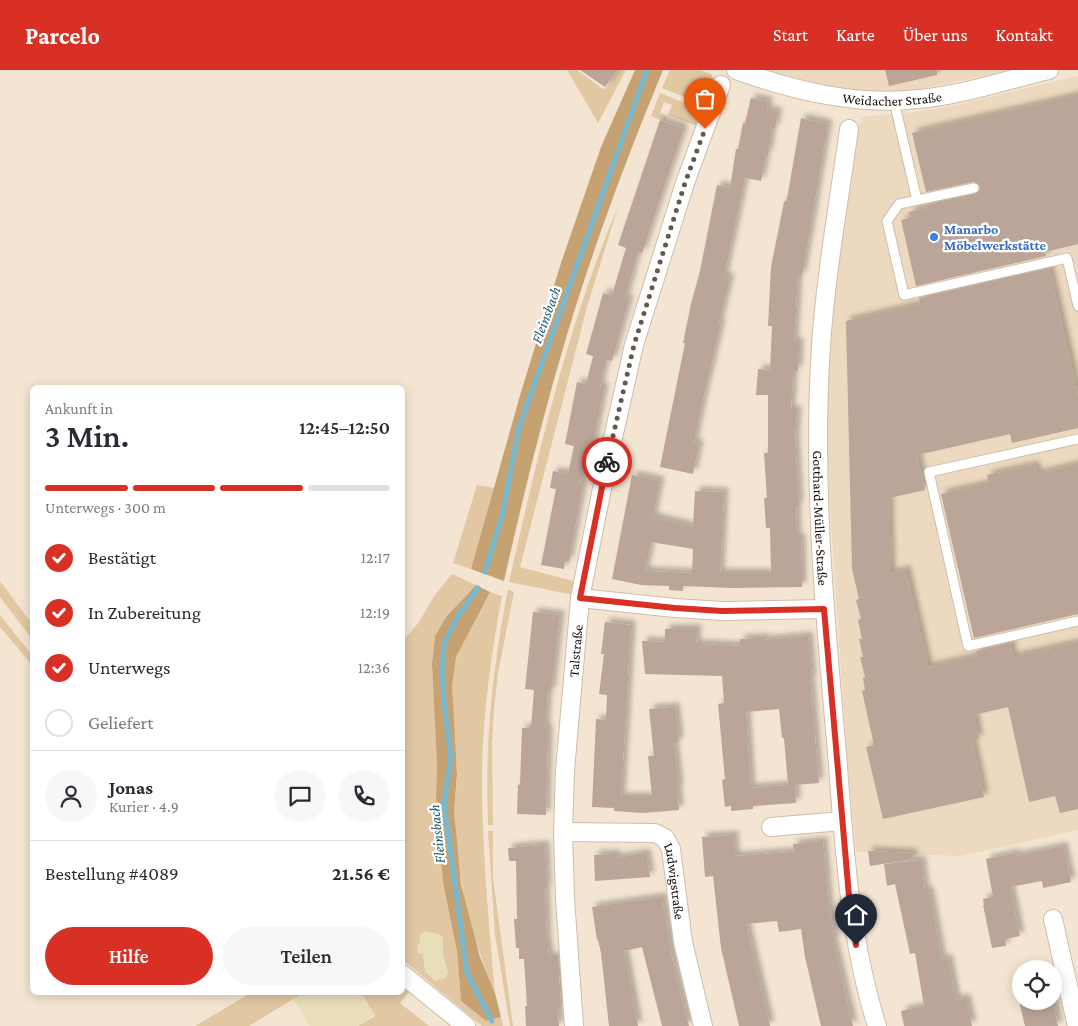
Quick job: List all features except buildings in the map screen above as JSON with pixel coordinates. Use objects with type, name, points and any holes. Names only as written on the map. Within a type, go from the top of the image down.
[{"type":"street","name":"Weidacher Straße","points":[[736,70],[768,81],[854,100],[894,101],[949,94],[1049,70]]},
{"type":"street","name":"Talstraße","points":[[574,1026],[565,898],[563,832],[566,762],[580,598],[634,345],[685,183],[721,85]]},
{"type":"street","name":"Gotthard-Müller-Straße","points":[[849,129],[826,295],[821,346],[818,487],[824,609],[849,896],[856,945],[867,996],[877,1026]]},
{"type":"street","points":[[580,598],[713,610],[824,609]]},
{"type":"street","points":[[771,827],[842,821]]},
{"type":"street","name":"Ludwigstraße","points":[[563,832],[656,833],[665,838],[671,850],[683,942],[703,1026]]},
{"type":"street","points":[[1053,918],[1077,1026]]},
{"type":"street","points":[[405,976],[466,1026]]},
{"type":"lane","points":[[894,101],[917,200]]},
{"type":"lane","points":[[974,188],[899,204],[887,222],[904,294],[1067,258],[1078,306]]},
{"type":"lane","points":[[1078,439],[929,472],[968,646],[1078,622]]},
{"type":"shaded area","points":[[567,70],[577,70],[604,90],[618,70],[626,70],[598,123]]},
{"type":"shaded area","points":[[635,70],[663,70],[615,191],[573,315],[536,448],[504,581],[471,569],[521,392],[561,263],[601,147]]},
{"type":"shaded area","points":[[670,70],[700,70],[711,74],[713,79],[705,105],[662,88]]},
{"type":"shaded area","points":[[764,70],[1014,70],[910,91],[866,93],[836,88]]},
{"type":"shaded area","points":[[1078,76],[1078,830],[960,856],[856,852],[847,757],[830,509],[826,412],[831,316],[859,126],[862,118],[869,116],[952,106]]},
{"type":"shaded area","points":[[660,93],[703,110],[697,126],[668,115],[672,105],[664,102],[660,113],[667,116],[665,122],[651,116]]},
{"type":"shaded area","points":[[618,207],[587,307],[520,567],[577,582],[574,595],[509,582],[555,392],[584,298]]},
{"type":"shaded area","points":[[477,485],[495,488],[471,569],[453,563]]},
{"type":"shaded area","points":[[452,574],[476,585],[446,617],[435,636],[432,664],[437,765],[436,798],[457,951],[461,1001],[486,1021],[501,1017],[503,1026],[482,1026],[405,962],[405,639],[419,622],[434,596]]},
{"type":"shaded area","points":[[0,581],[30,621],[30,636],[0,597]]},
{"type":"shaded area","points":[[476,585],[490,592],[456,657],[452,686],[457,775],[454,811],[461,884],[480,957],[495,993],[501,1017],[486,1021],[461,1001],[457,951],[443,882],[436,798],[437,765],[432,664],[435,636],[446,617]]},
{"type":"shaded area","points":[[508,589],[514,592],[498,673],[492,741],[493,825],[488,825],[487,766],[489,727],[498,649]]},
{"type":"shaded area","points":[[490,592],[502,596],[487,694],[482,767],[485,867],[495,993],[472,927],[458,858],[454,812],[457,770],[452,697],[452,682],[457,656]]},
{"type":"shaded area","points":[[0,615],[30,652],[30,663],[0,627]]},
{"type":"shaded area","points":[[488,831],[493,831],[493,878],[513,1026],[510,1026],[495,934]]},
{"type":"shaded area","points":[[405,987],[410,991],[400,1003],[429,1026],[358,1026],[375,1016],[362,995],[405,995]]},
{"type":"shaded area","points":[[248,995],[300,995],[249,1026],[195,1026]]},
{"type":"sand","points":[[425,931],[439,934],[443,937],[443,953],[448,973],[446,978],[435,981],[425,971],[423,955],[418,953],[417,946],[420,935]]},
{"type":"sand","points":[[301,995],[361,995],[374,1015],[357,1026],[310,1026],[294,999]]},
{"type":"waterway","name":"Fleinsbach","points":[[485,572],[502,516],[519,427],[647,70]]},
{"type":"waterway","name":"Fleinsbach","points":[[478,588],[458,616],[444,644],[442,671],[451,757],[444,803],[467,973],[492,1021]]},
{"type":"way so far","points":[[607,462],[634,345],[685,183],[705,129]]},
{"type":"place","name":"Manarbo Möbelwerkstätte","points":[[934,237]]},
{"type":"route","points":[[607,462],[580,598],[722,611],[824,609],[849,896],[856,945]]}]
